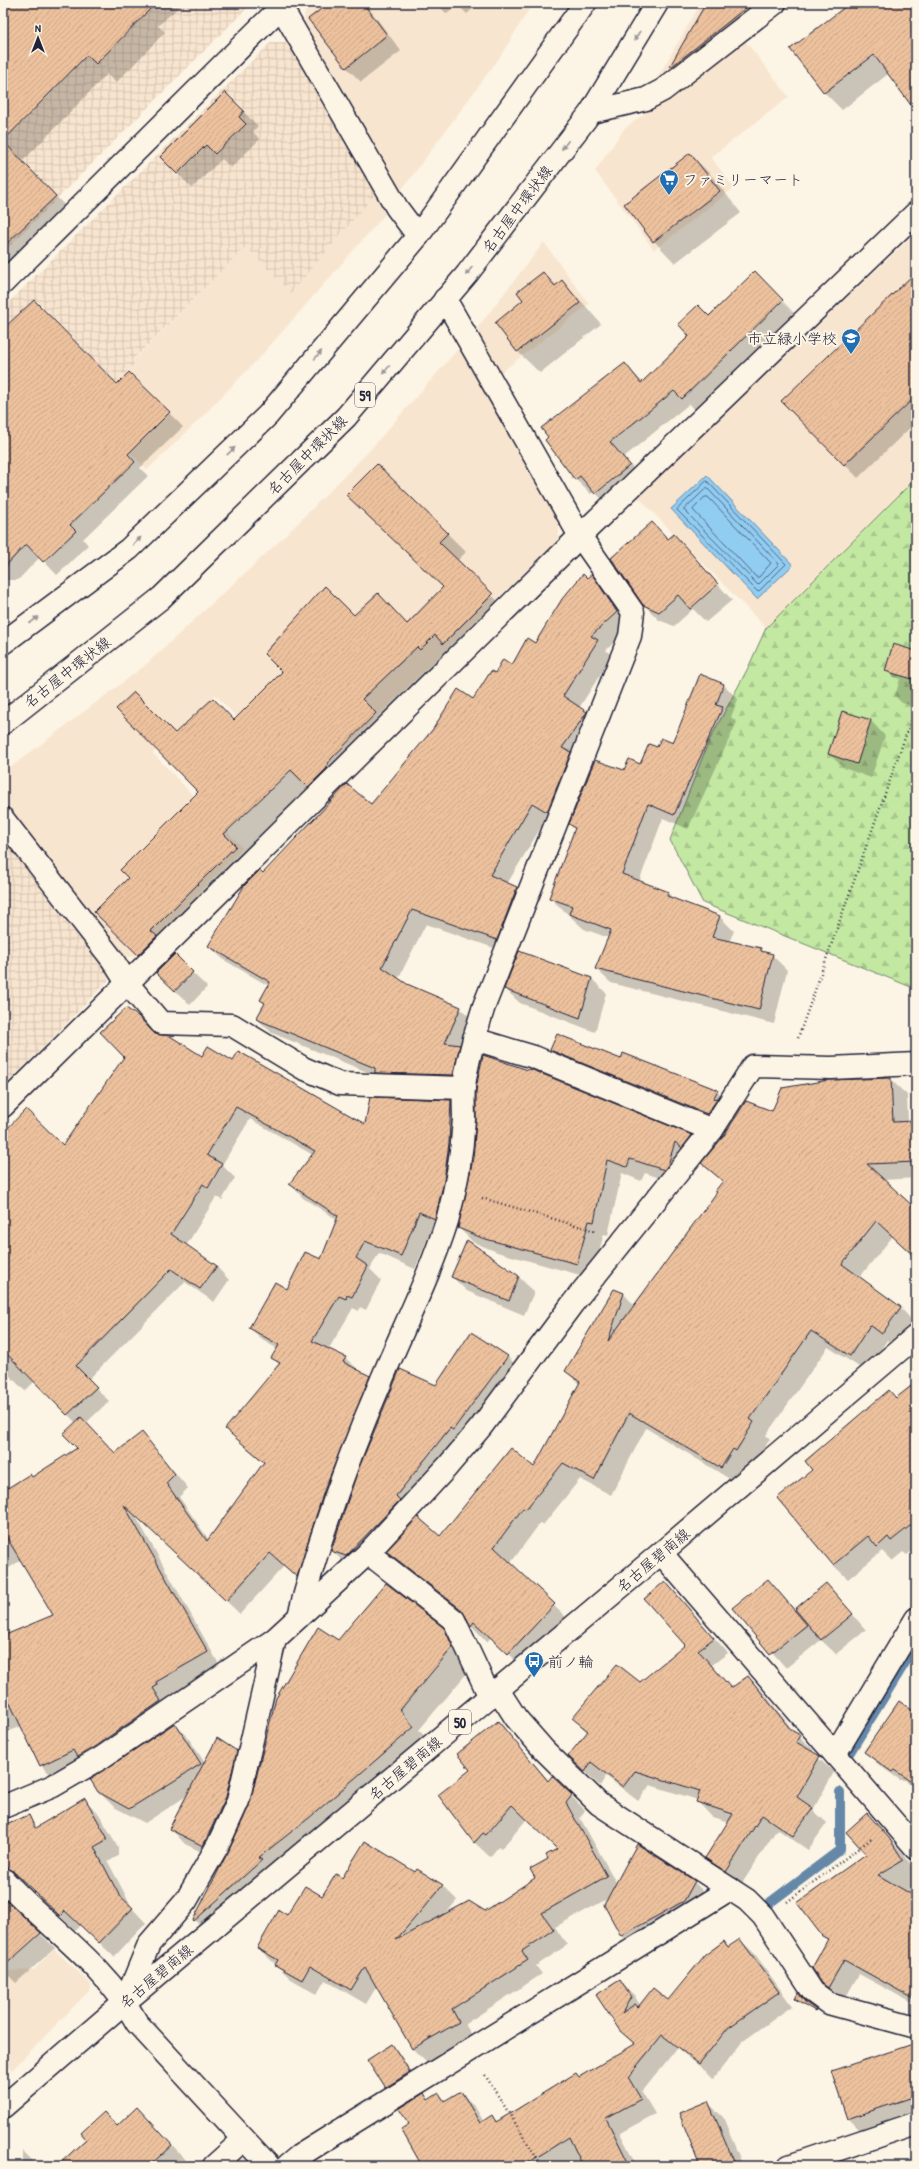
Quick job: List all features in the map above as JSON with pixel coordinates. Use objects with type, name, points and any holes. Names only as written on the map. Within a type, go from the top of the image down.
[{"type":"street","points":[[3,643],[129,549],[268,415],[418,236],[585,3]]},
{"type":"street","name":"名古屋中環状線","points":[[3,723],[161,598],[346,417],[467,274],[591,112],[657,3]]},
{"type":"street","points":[[591,112],[646,99],[663,90],[775,3]]},
{"type":"street","points":[[3,283],[282,4],[397,208],[418,236]]},
{"type":"street","points":[[3,1106],[580,536],[916,214]]},
{"type":"street","points":[[299,1616],[314,1559],[332,1507],[381,1380],[434,1262],[455,1190],[464,1120],[464,1088],[474,1039],[484,1006],[630,636],[633,612],[580,536],[445,299]]},
{"type":"street","points":[[3,819],[112,959],[127,983],[161,1023],[232,1025],[303,1068],[340,1084],[464,1088]]},
{"type":"street","points":[[474,1039],[534,1057],[712,1130]]},
{"type":"street","points":[[3,1807],[52,1786],[101,1758],[275,1639],[368,1553],[447,1467],[481,1427],[573,1303],[626,1240],[712,1130],[753,1066],[831,1068],[916,1064]]},
{"type":"street","name":"名古屋碧南線","points":[[3,2107],[125,2002],[661,1553],[916,1336]]},
{"type":"street","points":[[368,1553],[454,1620],[494,1693],[544,1750],[599,1804],[747,1900],[765,1919],[812,1992],[828,2003],[916,2027]]},
{"type":"street","points":[[661,1553],[916,1848]]},
{"type":"street","points":[[835,1754],[916,1619]]},
{"type":"street","points":[[125,2002],[149,1944],[186,1901],[218,1846],[238,1801],[275,1639]]},
{"type":"street","points":[[3,1879],[26,1904],[102,1974],[125,2002],[137,2024],[269,2166]]},
{"type":"street","points":[[287,2166],[299,2156],[730,1889]]},
{"type":"street","points":[[789,2166],[916,2124]]},
{"type":"street","points":[[214,2166],[244,2139]]},
{"type":"path","points":[[788,1067],[912,718]]},
{"type":"path","points":[[455,1190],[626,1240]]},
{"type":"path","points":[[765,1919],[894,1822]]},
{"type":"path","points":[[470,2050],[542,2166]]},
{"type":"shaded area","points":[[11,3],[252,3],[3,253],[3,75]]},
{"type":"shaded area","points":[[312,3],[533,3],[500,57],[401,191],[304,26],[305,9]]},
{"type":"shaded area","points":[[701,3],[756,3],[657,82],[656,80]]},
{"type":"shaded area","points":[[744,39],[789,97],[711,157],[734,188],[654,250],[595,171],[624,129]]},
{"type":"shaded area","points":[[287,42],[377,192],[291,293],[246,246],[132,361],[134,364],[3,498],[3,308],[270,43]]},
{"type":"shaded area","points":[[377,192],[388,211],[261,356],[194,425],[147,470],[92,414],[114,384],[134,364],[132,362],[246,245]]},
{"type":"shaded area","name":"市立緑小学校","points":[[916,232],[916,478],[766,628],[638,497]]},
{"type":"shaded area","points":[[544,242],[589,304],[499,374],[477,335],[478,327]]},
{"type":"shaded area","points":[[458,349],[463,349],[559,519],[559,539],[305,787],[215,695],[153,753],[243,848],[136,957],[119,956],[3,807],[3,773],[143,667],[284,537],[368,452]]},
{"type":"shaded area","points":[[3,833],[105,960],[108,981],[3,1088]]},
{"type":"shaded area","points":[[54,1949],[90,1983],[91,1989],[12,2070],[3,2060],[3,1971],[34,1970]]},
{"type":"green space","points":[[916,478],[916,989],[703,903],[670,840],[709,741],[748,668],[766,628]]},
{"type":"water","points":[[707,475],[793,565],[757,599],[671,509]]},
{"type":"building","points":[[3,3],[156,3],[96,64],[87,55],[3,141]]},
{"type":"building","points":[[329,3],[363,3],[387,35],[346,68],[308,19]]},
{"type":"building","points":[[706,3],[752,3],[671,67],[670,66]]},
{"type":"building","points":[[850,3],[916,3],[916,112],[874,55],[824,93],[790,49]]},
{"type":"building","points":[[225,92],[244,111],[239,117],[246,124],[215,154],[206,145],[177,174],[160,157]]},
{"type":"building","points":[[3,141],[56,196],[3,247]]},
{"type":"building","points":[[690,153],[720,191],[653,242],[624,204]]},
{"type":"building","points":[[755,271],[783,300],[682,399],[674,391],[610,442],[630,465],[595,494],[580,476],[575,480],[545,440],[548,437],[541,428],[625,363],[641,383],[689,336],[678,324],[698,305],[709,316]]},
{"type":"building","points":[[543,272],[555,286],[562,280],[580,303],[517,352],[495,323],[523,300],[517,292]]},
{"type":"building","points":[[916,272],[916,396],[844,465],[781,401]]},
{"type":"building","points":[[34,300],[117,384],[129,372],[170,412],[128,454],[135,462],[70,525],[76,531],[43,562],[26,544],[3,569],[3,329]]},
{"type":"building","points":[[377,464],[448,533],[439,542],[493,594],[443,644],[435,635],[420,650],[417,647],[362,699],[376,713],[331,759],[326,766],[328,767],[308,787],[291,770],[224,834],[236,846],[151,931],[157,936],[138,955],[94,912],[128,878],[120,870],[198,792],[116,709],[134,692],[175,733],[213,698],[234,720],[282,672],[264,654],[325,586],[354,615],[378,593],[407,624],[443,587],[346,495]]},
{"type":"building","points":[[652,522],[668,539],[674,534],[718,584],[690,609],[678,595],[659,612],[643,605],[611,558]]},
{"type":"building","points":[[583,574],[587,578],[592,574],[617,612],[591,636],[598,640],[563,696],[587,712],[562,748],[571,752],[547,812],[532,803],[490,875],[517,887],[497,940],[412,910],[382,967],[407,984],[461,1007],[445,1043],[460,1045],[453,1075],[375,1073],[375,1068],[256,1019],[265,1003],[260,1000],[270,982],[208,946],[244,886],[260,870],[263,873],[347,784],[371,804],[433,729],[458,689],[473,699],[491,671],[495,673],[503,659],[512,665],[527,638],[535,643],[562,599]]},
{"type":"building","points":[[893,644],[916,651],[916,680],[885,671]]},
{"type":"building","points":[[700,674],[724,684],[716,705],[723,707],[674,815],[648,804],[622,874],[669,892],[667,896],[720,916],[712,937],[761,948],[761,951],[773,954],[759,1010],[595,969],[611,930],[569,914],[572,906],[549,898],[575,828],[569,824],[595,760],[624,770],[629,759],[640,764],[649,744],[657,747],[661,738],[673,743]]},
{"type":"building","points":[[842,711],[871,720],[857,764],[828,754]]},
{"type":"building","points":[[519,951],[592,978],[580,1018],[504,989]]},
{"type":"building","points":[[175,954],[193,972],[175,991],[156,973]]},
{"type":"building","points":[[126,1008],[138,1016],[155,1034],[170,1036],[202,1056],[208,1046],[233,1061],[238,1051],[365,1124],[370,1097],[451,1100],[449,1143],[444,1181],[435,1219],[419,1212],[401,1256],[365,1241],[356,1258],[368,1266],[352,1297],[347,1295],[346,1299],[339,1296],[312,1341],[346,1357],[343,1362],[370,1376],[324,1491],[297,1577],[270,1553],[226,1601],[124,1505],[208,1652],[156,1682],[158,1685],[153,1688],[161,1701],[94,1747],[77,1757],[73,1750],[40,1766],[3,1689],[3,1636],[53,1615],[3,1531],[3,1491],[30,1474],[32,1477],[77,1448],[63,1434],[81,1417],[115,1453],[142,1432],[175,1474],[166,1483],[207,1541],[264,1462],[225,1429],[280,1363],[271,1358],[279,1345],[249,1328],[275,1282],[287,1289],[305,1252],[321,1259],[338,1216],[289,1184],[315,1151],[236,1107],[207,1155],[222,1164],[208,1188],[203,1184],[171,1234],[217,1266],[200,1289],[171,1269],[76,1366],[97,1387],[67,1415],[3,1350],[3,1133],[26,1109],[63,1145],[124,1057],[100,1032]]},
{"type":"building","points":[[557,1034],[621,1059],[623,1053],[718,1090],[713,1099],[718,1098],[707,1114],[550,1050]]},
{"type":"building","points":[[483,1055],[528,1070],[530,1069],[692,1135],[682,1148],[675,1142],[668,1165],[664,1170],[630,1159],[627,1167],[607,1160],[594,1222],[589,1221],[577,1264],[482,1238],[458,1228],[473,1159],[476,1120],[476,1088]]},
{"type":"building","points":[[891,1078],[893,1122],[916,1121],[916,1162],[867,1164],[916,1209],[916,1258],[876,1221],[842,1264],[901,1307],[882,1334],[870,1325],[850,1356],[811,1331],[750,1419],[754,1422],[736,1451],[733,1449],[721,1468],[629,1413],[594,1480],[563,1463],[526,1509],[523,1508],[494,1547],[555,1604],[508,1654],[474,1622],[471,1626],[462,1610],[386,1551],[418,1517],[440,1536],[511,1448],[534,1467],[580,1382],[565,1371],[614,1289],[624,1293],[608,1341],[717,1192],[715,1191],[723,1181],[701,1163],[723,1137],[746,1101],[772,1111],[782,1088],[829,1080]]},
{"type":"building","points":[[467,1240],[519,1276],[509,1301],[451,1277]]},
{"type":"building","points":[[471,1332],[508,1356],[453,1430],[450,1428],[396,1496],[400,1500],[346,1556],[331,1551],[358,1470],[400,1369],[436,1385]]},
{"type":"building","points":[[916,1382],[916,1521],[891,1541],[888,1537],[877,1547],[868,1536],[833,1565],[777,1498],[812,1470],[805,1461],[889,1390],[896,1398]]},
{"type":"building","points":[[768,1579],[807,1625],[770,1654],[732,1608]]},
{"type":"building","points":[[665,1581],[714,1638],[698,1650],[731,1688],[748,1676],[791,1730],[800,1735],[796,1742],[820,1756],[797,1797],[813,1808],[793,1836],[762,1815],[726,1872],[705,1858],[733,1814],[696,1802],[700,1791],[635,1771],[623,1787],[591,1762],[585,1772],[568,1756],[588,1731],[572,1718],[617,1664],[640,1682],[685,1645],[644,1599]]},
{"type":"building","points":[[386,1583],[444,1628],[453,1647],[400,1710],[414,1727],[309,1818],[258,1858],[262,1860],[194,1921],[193,1920],[229,1850],[249,1806],[276,1698],[318,1627],[338,1640]]},
{"type":"building","points":[[826,1583],[853,1614],[821,1640],[795,1609]]},
{"type":"building","points":[[899,1701],[916,1713],[916,1784],[894,1770],[892,1772],[864,1752]]},
{"type":"building","points":[[498,1721],[548,1781],[552,1776],[572,1795],[566,1803],[607,1876],[542,1913],[554,1930],[522,1951],[528,1960],[452,2009],[459,2022],[412,2049],[365,1967],[351,1990],[310,1966],[302,1980],[275,1965],[278,1960],[257,1948],[279,1910],[287,1915],[305,1886],[322,1896],[336,1874],[342,1878],[365,1841],[415,1872],[417,1869],[443,1885],[396,1940],[469,1901],[485,1911],[535,1878],[530,1869],[548,1859],[546,1855],[557,1849],[512,1805],[486,1835],[483,1833],[474,1843],[438,1795],[470,1770],[457,1754]]},
{"type":"building","points":[[175,1723],[201,1764],[129,1809],[98,1792],[90,1779]]},
{"type":"building","points":[[217,1738],[237,1751],[226,1797],[203,1846],[169,1829]]},
{"type":"building","points":[[85,1798],[108,1839],[94,1847],[119,1895],[133,1908],[99,1943],[65,1911],[60,1916],[12,1870],[3,1867],[3,1825],[29,1815],[35,1828]]},
{"type":"building","points":[[867,1813],[889,1838],[903,1860],[878,1875],[916,1897],[916,2000],[844,1960],[828,1988],[822,1983],[812,1968],[828,1939],[822,1936],[797,1903],[866,1854],[846,1832]]},
{"type":"building","points":[[637,1844],[695,1881],[684,1901],[621,1936],[604,1905]]},
{"type":"building","points":[[3,1897],[41,1933],[3,1967]]},
{"type":"building","points":[[740,1939],[779,1992],[728,2028],[699,2064],[662,2035],[628,2077],[641,2099],[606,2118],[630,2166],[583,2166],[569,2137],[523,2166],[422,2166],[401,2129],[409,2124],[399,2109],[424,2093],[428,2100],[439,2093],[444,2101],[461,2091],[480,2123],[492,2115],[496,2122],[576,2073],[579,2077],[635,2044],[620,2031],[596,1995],[620,1980],[631,1997],[622,2013],[635,2004],[638,2007],[653,1988],[668,2000],[705,1955],[724,1941],[728,1947]]},
{"type":"building","points":[[798,1993],[805,2002],[816,2010],[815,2011],[795,1999]]},
{"type":"building","points":[[916,2043],[916,2096],[847,2119],[831,2071]]},
{"type":"building","points":[[392,2044],[410,2072],[385,2088],[367,2060]]},
{"type":"building","points":[[708,2101],[736,2166],[700,2166],[679,2113]]},
{"type":"building","points":[[137,2107],[172,2145],[149,2166],[57,2166],[86,2139],[81,2133],[104,2112],[117,2126]]},
{"type":"waterway","points":[[850,1752],[916,1645]]},
{"type":"waterway","points":[[768,1904],[840,1850],[840,1792]]},
{"type":"place","name":"ファミリーマート","points":[[669,196]]},
{"type":"place","name":"市立緑小学校","points":[[851,355]]},
{"type":"place","name":"前ノ輪","points":[[534,1678]]}]
